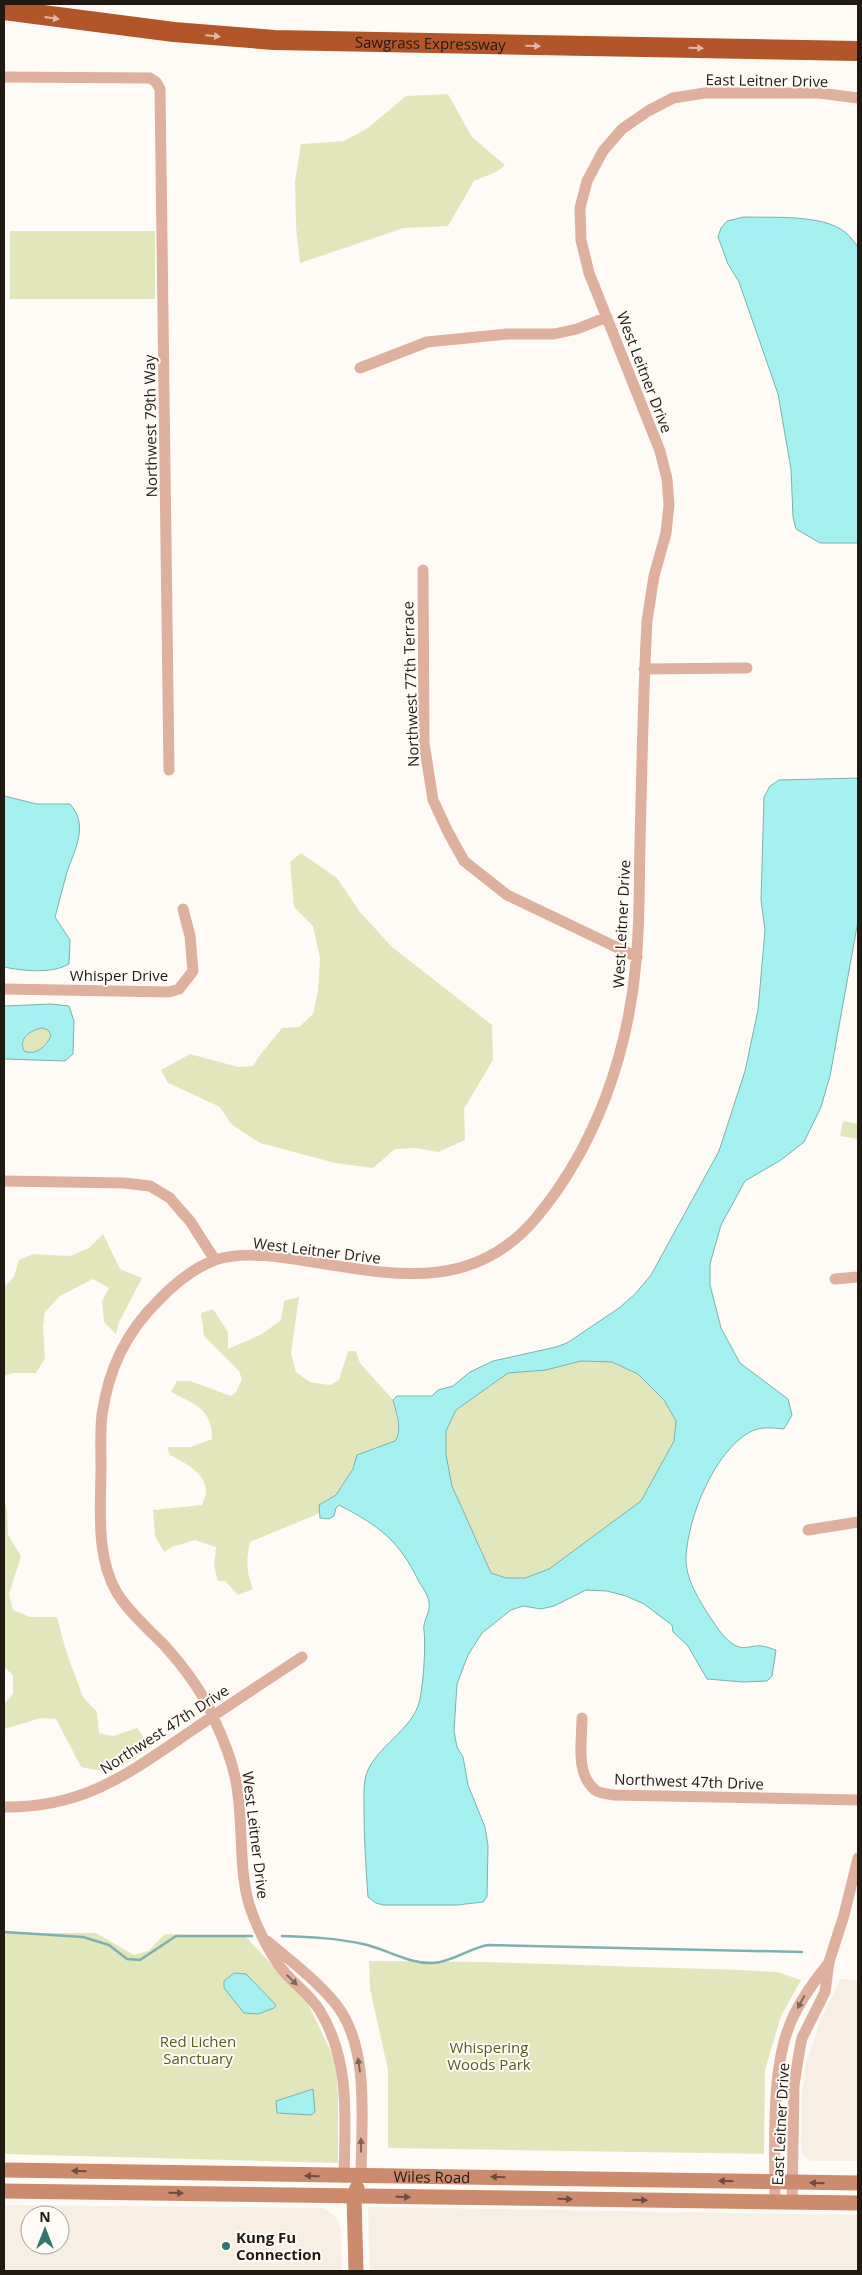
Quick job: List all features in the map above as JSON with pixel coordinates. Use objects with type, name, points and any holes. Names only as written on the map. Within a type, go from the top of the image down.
[{"type":"highway","name":"Sawgrass Expressway","points":[[4,10],[165,31],[284,40],[858,51]]},
{"type":"main road","name":"Wiles Road","points":[[4,2170],[361,2177],[592,2178],[858,2183]]},
{"type":"main road","points":[[344,2176],[354,2196]]},
{"type":"main road","points":[[356,2271],[354,2196],[361,2177]]},
{"type":"main road","points":[[592,2178],[592,2200]]},
{"type":"main road","name":"Wiles Road","points":[[4,2191],[858,2203]]},
{"type":"street","name":"Northwest 79th Way","points":[[4,77],[150,78],[156,82],[160,89],[169,770]]},
{"type":"street","name":"East Leitner Drive","points":[[648,111],[673,98],[705,93],[819,93],[858,98]]},
{"type":"street","name":"West Leitner Drive","points":[[344,2176],[345,2091],[342,2062],[321,2013],[310,1996],[275,1961],[250,1908],[245,1884],[238,1792],[232,1764],[199,1686],[138,1619],[117,1592],[107,1568],[101,1530],[101,1418],[110,1377],[124,1343],[146,1312],[170,1288],[216,1260],[249,1255],[284,1258],[392,1274],[423,1275],[451,1272],[482,1260],[508,1244],[533,1222],[561,1185],[592,1132],[616,1073],[630,1016],[637,957],[646,622],[654,576],[666,533],[669,505],[667,479],[660,451],[589,273],[581,240],[580,208],[587,181],[603,151],[622,129],[648,111]]},
{"type":"street","points":[[360,368],[427,342],[507,334],[554,334],[577,329],[607,317]]},
{"type":"street","name":"Northwest 77th Terrace","points":[[423,570],[425,759],[433,800],[464,861],[507,895],[637,957]]},
{"type":"street","points":[[644,669],[746,668]]},
{"type":"street","name":"Whisper Drive","points":[[4,989],[169,992],[179,989],[193,971],[190,936],[183,909]]},
{"type":"street","points":[[4,1181],[124,1183],[150,1186],[170,1198],[186,1216],[216,1260]]},
{"type":"street","points":[[835,1279],[858,1277]]},
{"type":"street","points":[[808,1530],[858,1522]]},
{"type":"street","name":"Northwest 47th Drive","points":[[4,1806],[32,1807],[55,1804],[121,1778],[302,1657]]},
{"type":"street","name":"Northwest 47th Drive","points":[[582,1718],[581,1764],[586,1779],[596,1792],[614,1795],[858,1800]]},
{"type":"street","name":"East Leitner Drive","points":[[792,2202],[794,2085],[799,2053],[802,2038],[825,1992],[829,1962],[844,1915],[858,1858]]},
{"type":"street","name":"West Leitner Drive","points":[[265,1940],[302,1970],[330,1998],[352,2033],[360,2083],[361,2177]]},
{"type":"street","name":"East Leitner Drive","points":[[775,2203],[776,2084],[782,2049],[787,2031],[802,2000],[829,1962]]},
{"type":"street","points":[[782,2049],[799,2053]]},
{"type":"street","points":[[776,2124],[793,2124]]},
{"type":"shaded area","points":[[840,1979],[858,1980],[858,2161],[811,2161],[803,2155],[801,2143],[802,2091],[806,2064],[819,2024]]},
{"type":"shaded area","points":[[4,2205],[20,2205],[20,2255],[70,2255],[70,2206],[324,2208],[337,2218],[341,2232],[342,2271],[4,2271]]},
{"type":"shaded area","points":[[368,2207],[858,2215],[858,2271],[370,2271]]},
{"type":"green space","points":[[448,94],[472,137],[505,165],[498,171],[474,181],[448,226],[404,228],[300,263],[296,227],[295,181],[301,144],[344,141],[368,128],[406,96]]},
{"type":"green space","points":[[10,231],[155,231],[155,299],[10,299]]},
{"type":"green space","points":[[301,853],[337,878],[360,912],[392,947],[492,1025],[493,1060],[464,1109],[465,1140],[438,1152],[416,1148],[395,1149],[373,1168],[335,1163],[260,1143],[231,1124],[220,1107],[168,1083],[161,1070],[190,1054],[238,1067],[253,1066],[282,1028],[299,1027],[313,1014],[318,991],[320,958],[313,926],[294,907],[290,862]]},
{"type":"green space","points":[[42,1028],[48,1030],[51,1035],[47,1043],[37,1051],[24,1051],[23,1042],[27,1035]]},
{"type":"green space","points":[[843,1121],[858,1124],[858,1139],[840,1136]]},
{"type":"green space","points":[[103,1234],[120,1269],[142,1278],[119,1322],[116,1334],[104,1322],[102,1301],[109,1288],[93,1279],[60,1296],[45,1312],[43,1326],[45,1358],[36,1373],[13,1373],[4,1376],[4,1329],[6,1326],[4,1324],[4,1287],[14,1277],[19,1260],[33,1254],[70,1256],[89,1248]]},
{"type":"green space","points":[[299,1297],[291,1353],[296,1372],[310,1382],[330,1385],[339,1380],[348,1351],[356,1351],[360,1363],[393,1400],[399,1430],[398,1437],[395,1441],[357,1455],[353,1469],[336,1495],[319,1505],[320,1513],[250,1542],[247,1566],[253,1589],[238,1595],[225,1581],[218,1581],[214,1566],[216,1547],[195,1540],[172,1547],[164,1552],[155,1536],[153,1510],[202,1505],[206,1492],[205,1484],[198,1473],[187,1464],[170,1455],[167,1447],[191,1447],[212,1439],[209,1420],[205,1414],[195,1404],[171,1392],[177,1381],[190,1381],[231,1396],[236,1392],[242,1379],[239,1371],[204,1336],[201,1313],[213,1309],[228,1332],[228,1349],[262,1334],[281,1320],[284,1301]]},
{"type":"green space","points":[[581,1361],[612,1362],[638,1374],[664,1400],[676,1421],[674,1441],[641,1501],[549,1570],[525,1578],[506,1578],[491,1573],[452,1486],[446,1455],[446,1431],[456,1410],[508,1373],[546,1370]]},
{"type":"green space","points":[[4,1499],[7,1510],[8,1535],[21,1556],[9,1594],[13,1610],[30,1617],[57,1617],[66,1651],[83,1697],[97,1712],[99,1733],[113,1736],[137,1728],[151,1747],[119,1767],[102,1770],[81,1767],[56,1719],[41,1718],[4,1729],[4,1704],[13,1694],[13,1676],[4,1666]]},
{"type":"green space","name":"Red Lichen Sanctuary","points":[[4,1933],[96,1933],[134,1955],[148,1951],[165,1934],[246,1937],[307,2002],[335,2060],[338,2093],[338,2163],[4,2154]]},
{"type":"green space","name":"Whispering Woods Park","points":[[369,1961],[486,1962],[741,1970],[777,1972],[801,1980],[781,2016],[765,2070],[764,2154],[388,2148],[388,2070],[370,1989]]},
{"type":"water","points":[[744,217],[783,217],[824,222],[845,232],[858,247],[858,543],[820,543],[796,529],[793,517],[791,469],[778,394],[739,282],[728,264],[718,237],[721,228],[727,221]]},
{"type":"water","points":[[858,778],[858,921],[830,1076],[821,1107],[804,1142],[781,1160],[745,1181],[721,1225],[710,1264],[710,1285],[721,1328],[740,1363],[788,1399],[792,1415],[784,1429],[767,1428],[754,1430],[737,1441],[725,1454],[705,1487],[698,1505],[692,1523],[686,1557],[690,1581],[701,1603],[726,1638],[739,1647],[763,1646],[776,1650],[772,1676],[767,1681],[743,1682],[707,1679],[688,1646],[673,1632],[672,1625],[644,1604],[626,1596],[607,1591],[586,1590],[554,1606],[541,1609],[523,1606],[511,1610],[482,1633],[468,1655],[457,1684],[454,1731],[457,1747],[463,1757],[468,1785],[485,1827],[488,1846],[487,1897],[483,1902],[457,1905],[383,1905],[376,1903],[368,1897],[364,1832],[365,1781],[367,1772],[378,1754],[408,1723],[418,1706],[424,1669],[424,1624],[429,1610],[429,1602],[404,1555],[377,1528],[339,1505],[334,1516],[329,1519],[320,1518],[319,1505],[336,1495],[353,1469],[357,1455],[395,1441],[399,1427],[393,1400],[397,1396],[432,1396],[438,1390],[453,1386],[470,1372],[493,1361],[567,1343],[619,1308],[635,1294],[651,1275],[719,1151],[745,1071],[758,1010],[765,930],[761,900],[764,797],[770,786],[779,780]],"holes":[[[581,1361],[612,1362],[638,1374],[664,1400],[676,1421],[674,1441],[641,1501],[549,1569],[525,1578],[506,1578],[491,1573],[452,1486],[446,1455],[446,1431],[456,1410],[508,1373],[546,1370]]]},
{"type":"water","points":[[4,796],[37,804],[70,804],[79,820],[79,837],[55,917],[70,940],[69,964],[62,967],[37,971],[4,967]]},
{"type":"water","points":[[51,1004],[69,1006],[74,1021],[73,1054],[65,1061],[4,1059],[4,1006]],"holes":[[[42,1028],[48,1030],[51,1035],[41,1049],[33,1052],[24,1051],[23,1042],[27,1035]]]},
{"type":"water","points":[[234,1973],[246,1974],[276,2005],[274,2008],[258,2014],[244,2013],[224,1988],[224,1981]]},
{"type":"water","points":[[313,2089],[315,2112],[311,2115],[277,2113],[276,2101]]},
{"type":"waterway","points":[[4,1932],[83,1937],[109,1945],[127,1959],[140,1960],[176,1936],[252,1936]]},
{"type":"waterway","points":[[282,1936],[353,1942],[372,1946],[406,1959],[424,1963],[440,1962],[488,1945],[802,1952]]},
{"type":"place","name":"Kung Fu Connection","points":[[226,2246]]}]
